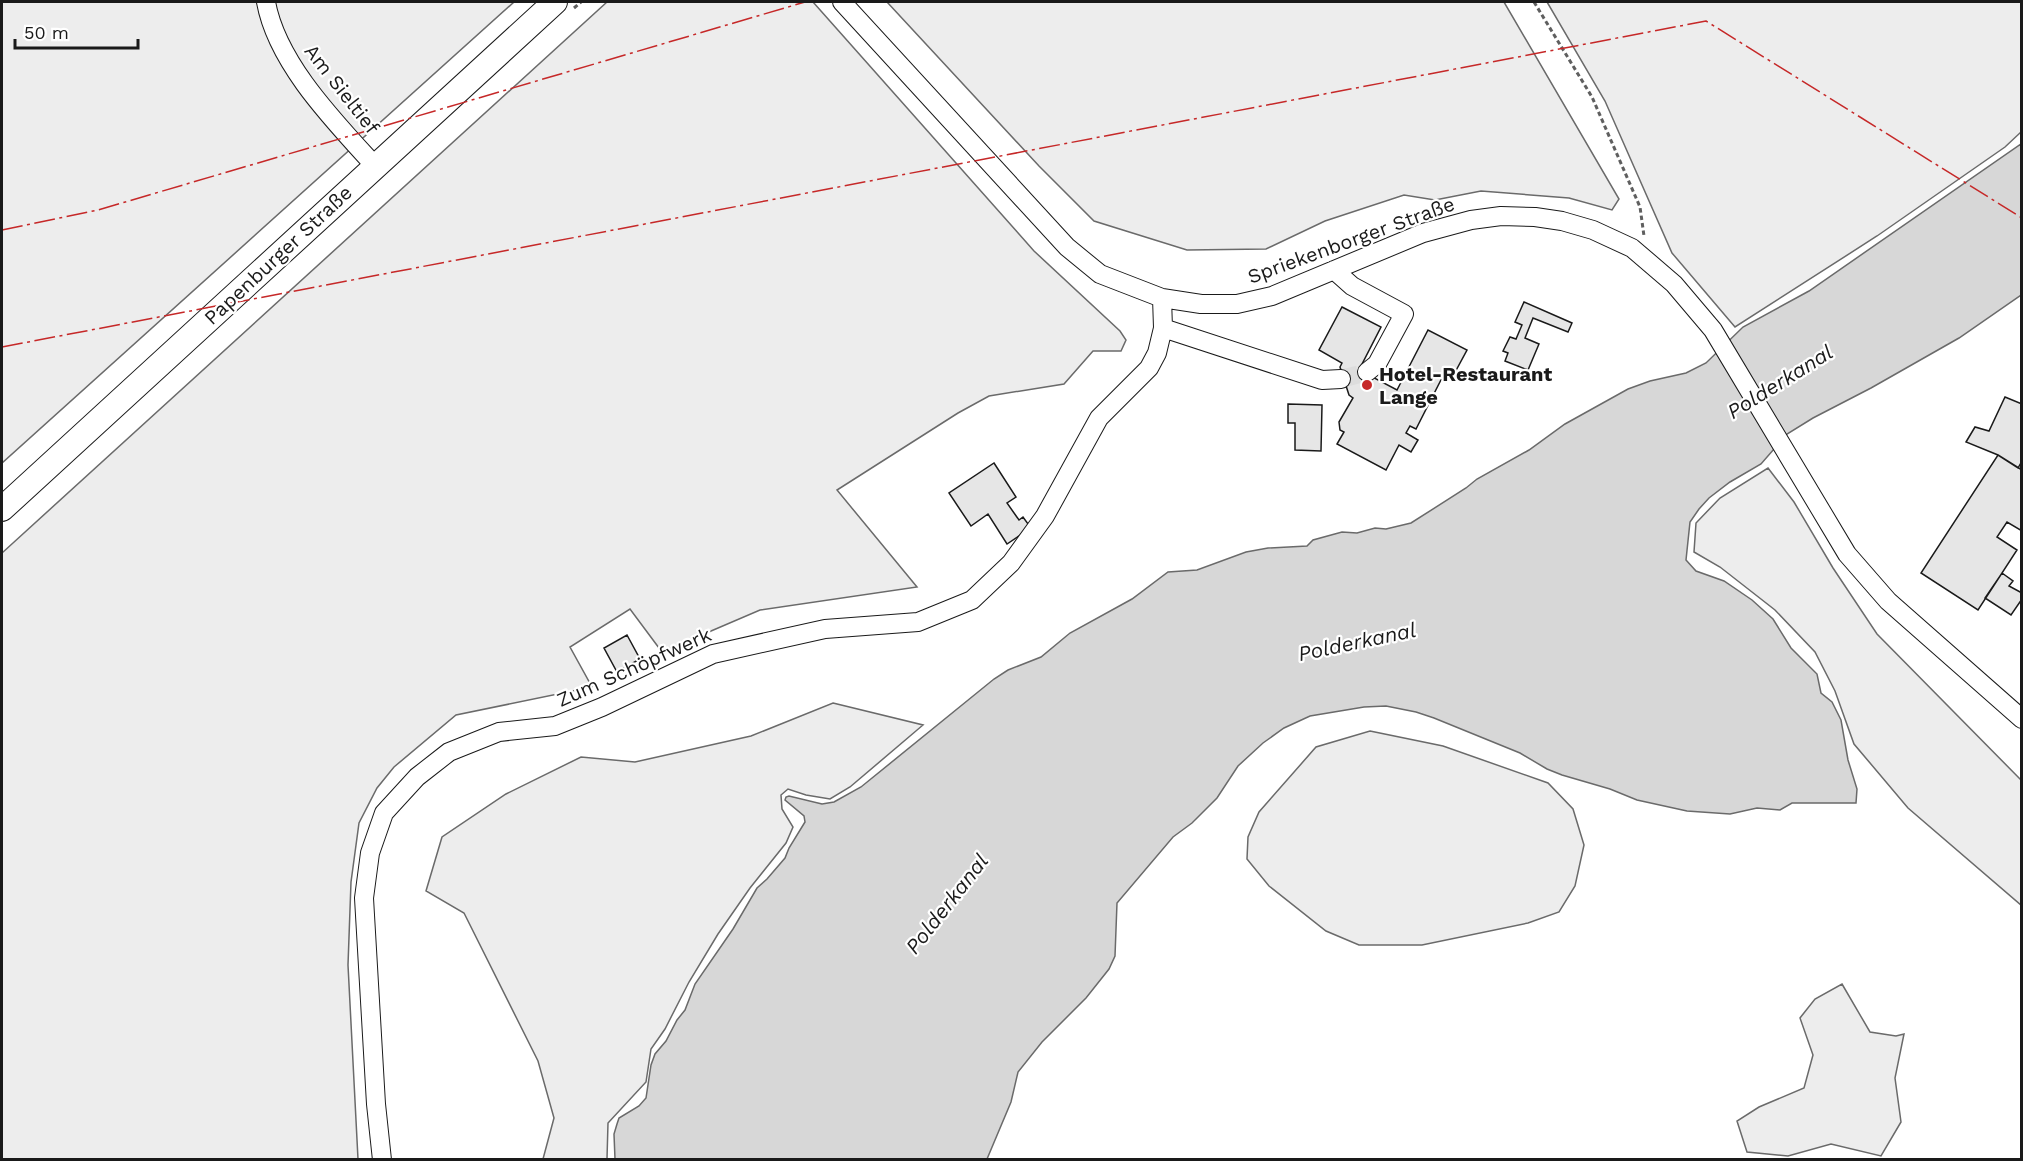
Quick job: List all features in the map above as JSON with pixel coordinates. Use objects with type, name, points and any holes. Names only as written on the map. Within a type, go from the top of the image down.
[{"type":"main road","name":"Papenburger Straße","points":[[2,509],[555,2]]},
{"type":"street","name":"Am Sieltief","points":[[267,2],[270,19],[291,65],[375,166]]},
{"type":"street","name":"Spriekenborger Straße","points":[[842,2],[1067,247],[1100,274],[1162,298],[1201,304],[1246,303],[1272,296],[1423,233],[1471,220],[1501,216],[1562,221],[1593,230],[1632,248],[1674,284],[1713,330],[1847,554],[1888,602],[2022,719]]},
{"type":"street","points":[[1334,270],[1352,286],[1404,314],[1377,364],[1367,372]]},
{"type":"street","name":"Zum Schöpfwerk","points":[[382,1160],[375,1092],[364,898],[370,853],[384,813],[417,777],[449,752],[499,732],[555,726],[602,707],[713,654],[825,629],[918,622],[972,600],[1011,563],[1045,516],[1099,418],[1149,368],[1157,352],[1163,328],[1162,298]]},
{"type":"street","points":[[1163,328],[1322,380],[1341,379]]},
{"type":"path","points":[[1534,2],[1592,97],[1631,185],[1640,207],[1647,259]]},
{"type":"shaded area","points":[[2,2],[514,2],[2,463]]},
{"type":"shaded area","points":[[607,2],[813,2],[1034,251],[1120,331],[1126,340],[1121,351],[1093,351],[1064,384],[989,396],[958,413],[837,490],[917,587],[760,610],[662,652],[630,609],[570,647],[592,687],[456,715],[394,767],[377,788],[359,823],[351,882],[348,965],[358,1159],[2,1159],[2,553]]},
{"type":"shaded area","points":[[887,2],[1504,2],[1619,199],[1612,210],[1569,198],[1481,191],[1435,200],[1404,195],[1325,221],[1266,249],[1187,250],[1094,221],[1039,166]]},
{"type":"shaded area","points":[[1547,2],[2021,2],[2021,132],[2005,147],[1877,236],[1735,327],[1672,253],[1605,101]]},
{"type":"shaded area","points":[[1768,468],[1794,502],[1833,568],[1877,634],[2021,780],[2021,905],[1908,808],[1854,744],[1835,691],[1815,652],[1775,610],[1720,567],[1694,552],[1696,523],[1720,498]]},
{"type":"shaded area","points":[[833,703],[923,725],[850,787],[830,799],[788,789],[781,795],[782,809],[793,827],[786,843],[750,888],[718,934],[689,982],[665,1029],[651,1049],[646,1082],[608,1123],[607,1159],[543,1159],[554,1118],[538,1061],[464,913],[426,891],[442,837],[506,794],[581,757],[635,762],[751,736]]},
{"type":"shaded area","points":[[1370,731],[1443,746],[1548,783],[1573,809],[1584,845],[1575,886],[1559,912],[1528,923],[1422,945],[1359,945],[1326,931],[1269,886],[1247,859],[1248,837],[1259,812],[1316,747]]},
{"type":"shaded area","points":[[1842,984],[1870,1032],[1896,1036],[1904,1034],[1895,1078],[1901,1122],[1881,1156],[1831,1144],[1788,1156],[1747,1152],[1737,1121],[1759,1107],[1804,1088],[1813,1055],[1800,1018],[1815,999]]},
{"type":"water","name":"Polderkanal","points":[[2021,144],[2021,295],[1959,338],[1787,434],[1761,464],[1730,482],[1709,498],[1690,522],[1686,560],[1696,571],[1724,581],[1752,600],[1773,619],[1791,648],[1817,674],[1821,693],[1832,702],[1841,720],[1848,760],[1857,789],[1856,803],[1792,803],[1780,810],[1757,808],[1730,814],[1687,811],[1637,800],[1610,789],[1562,775],[1520,753],[1416,712],[1386,706],[1364,707],[1310,716],[1284,728],[1263,743],[1238,766],[1217,798],[1192,823],[1173,837],[1117,903],[1115,956],[1109,969],[1086,998],[1042,1042],[1018,1072],[1011,1102],[987,1159],[615,1159],[614,1134],[619,1118],[639,1106],[646,1098],[655,1054],[685,1010],[695,984],[733,929],[757,888],[785,858],[805,822],[804,816],[785,800],[786,797],[822,804],[834,802],[861,787],[994,679],[1008,670],[1041,657],[1070,633],[1132,599],[1168,572],[1197,570],[1246,552],[1268,548],[1307,546],[1313,540],[1342,532],[1357,533],[1411,523],[1477,479],[1529,450],[1565,424],[1628,389],[1650,381],[1686,373],[1706,363],[1743,327],[1809,291]]},
{"type":"building","points":[[1524,302],[1572,323],[1568,332],[1533,318],[1525,338],[1539,344],[1528,370],[1505,361],[1508,353],[1503,351],[1510,337],[1516,339],[1522,325],[1515,322]]},
{"type":"building","name":"Hotel-Restaurant Lange","points":[[1342,307],[1381,327],[1359,370],[1397,390],[1428,330],[1467,350],[1453,376],[1445,372],[1416,429],[1410,426],[1406,433],[1418,440],[1411,452],[1399,445],[1386,470],[1337,444],[1344,432],[1340,430],[1339,422],[1353,398],[1349,395],[1340,367],[1342,363],[1319,350]]},
{"type":"building","points":[[2005,397],[2022,404],[2022,461],[2018,468],[1998,455],[1966,442],[1975,427],[1989,431]]},
{"type":"building","points":[[1288,404],[1322,405],[1321,451],[1295,450],[1295,423],[1288,423]]},
{"type":"building","points":[[1998,455],[2022,470],[2022,531],[2007,522],[1997,537],[2017,550],[1978,610],[1921,573]]},
{"type":"building","points":[[994,463],[1016,497],[1007,503],[1019,520],[1023,517],[1031,528],[1007,544],[988,514],[971,526],[949,493]]},
{"type":"building","points":[[2002,573],[2013,581],[2009,586],[2022,593],[2022,599],[2011,615],[1985,598]]},
{"type":"building","points":[[627,635],[640,659],[617,672],[604,648]]},
{"type":"tunnel","points":[[1341,379],[1367,372]]},
{"type":"power","points":[[2,230],[98,210],[805,2]]},
{"type":"power","points":[[2,347],[1706,21],[2022,218]]},
{"type":"place","name":"Hotel-Restaurant Lange","points":[[1367,385]]}]
